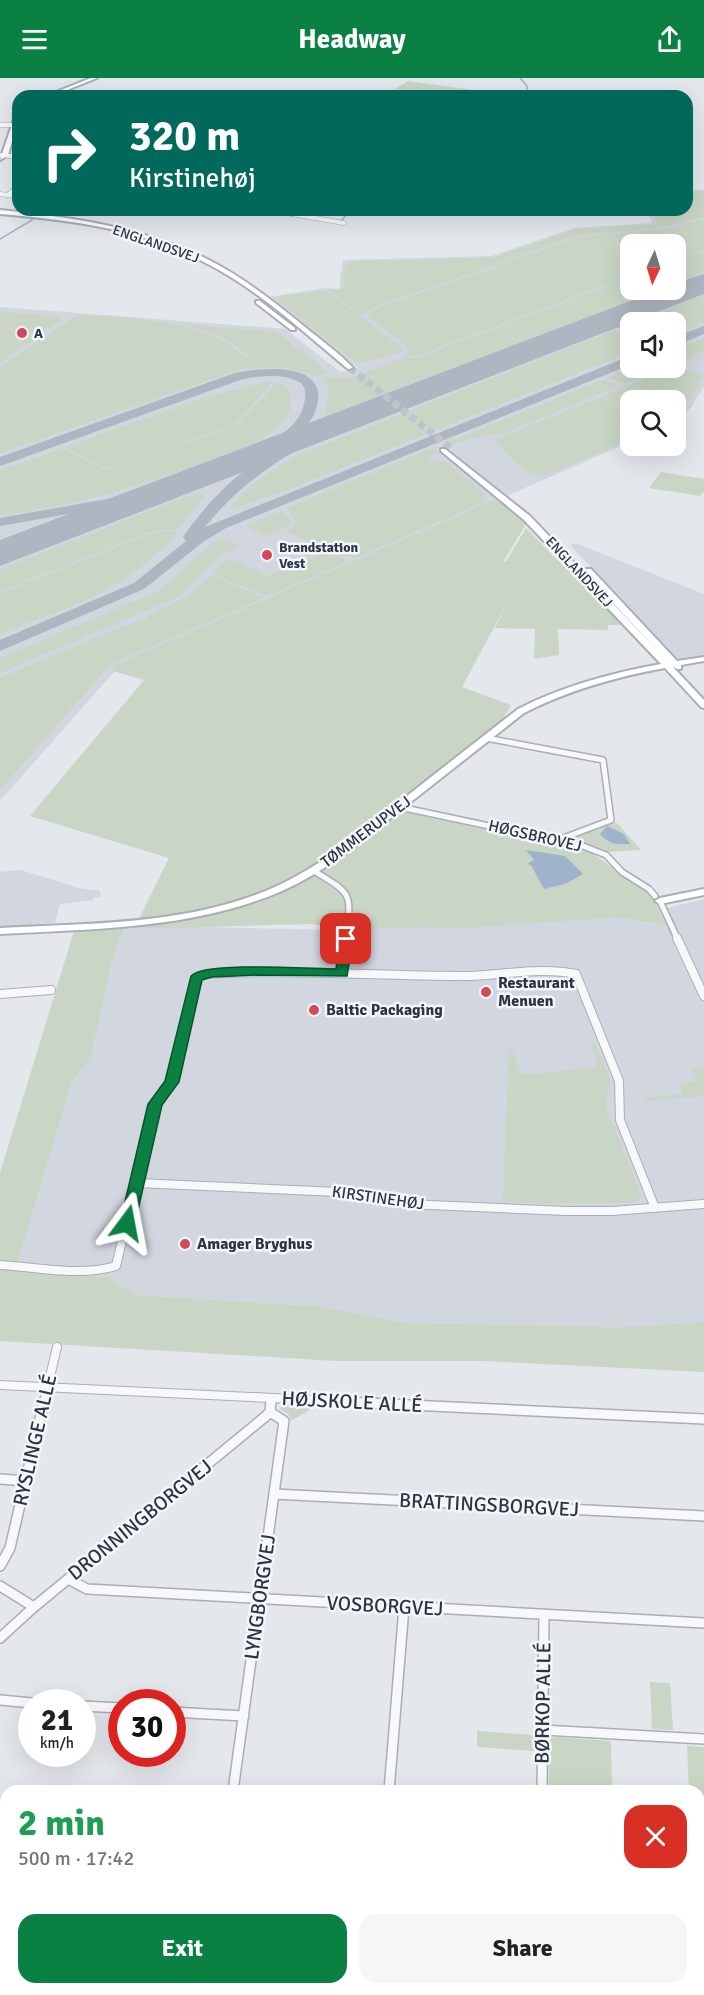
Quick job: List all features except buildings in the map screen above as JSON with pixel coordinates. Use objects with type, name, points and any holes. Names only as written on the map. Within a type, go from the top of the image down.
[{"type":"main road","points":[[63,90],[94,78]]},
{"type":"main road","points":[[2,156],[12,130]]},
{"type":"main road","name":"ENGLANDSVEJ","points":[[20,216],[68,223],[130,238],[196,262],[266,307],[342,369]]},
{"type":"main road","name":"ENGLANDSVEJ","points":[[24,216],[102,226],[161,242],[204,260],[276,305],[350,368]]},
{"type":"main road","name":"ENGLANDSVEJ","points":[[448,449],[552,534],[670,664],[704,705]]},
{"type":"main road","name":"TØMMERUPVEJ","points":[[0,931],[124,923],[176,917],[267,892],[314,871],[349,848],[521,711],[544,698],[590,682],[670,664],[704,659]]},
{"type":"main road","name":"ENGLANDSVEJ","points":[[670,664],[704,696]]},
{"type":"main road","points":[[658,899],[704,892]]},
{"type":"street","points":[[7,195],[12,191]]},
{"type":"street","points":[[0,194],[12,195]]},
{"type":"street","points":[[303,216],[344,223]]},
{"type":"street","points":[[486,738],[603,760],[611,820],[558,840]]},
{"type":"street","name":"HØGSBROVEJ","points":[[400,807],[558,840],[606,855],[622,872],[649,889],[658,899]]},
{"type":"street","points":[[314,871],[336,882],[348,896],[350,905],[342,974]]},
{"type":"street","points":[[658,899],[704,996]]},
{"type":"street","points":[[0,1265],[94,1270],[110,1269],[116,1266],[155,1104],[172,1082],[196,979],[212,973],[257,971],[470,976],[558,970],[576,974],[619,1081],[620,1120],[655,1208]]},
{"type":"street","points":[[0,994],[51,990]]},
{"type":"street","name":"KIRSTINEHØJ","points":[[137,1183],[360,1193],[415,1205],[566,1211],[704,1204]]},
{"type":"street","name":"RYSLINGE ALLÉ","points":[[0,1566],[10,1548],[57,1347]]},
{"type":"street","name":"HØJSKOLE ALLÉ","points":[[0,1385],[704,1419]]},
{"type":"street","points":[[270,1412],[271,1398]]},
{"type":"street","name":"LYNGBORGVEJ","points":[[234,1785],[284,1419],[270,1412]]},
{"type":"street","name":"DRONNINGBORGVEJ","points":[[0,1638],[34,1606],[270,1412]]},
{"type":"street","points":[[0,1479],[26,1481]]},
{"type":"street","name":"BRATTINGSBORGVEJ","points":[[274,1494],[704,1516]]},
{"type":"street","name":"VOSBORGVEJ","points":[[68,1579],[87,1589],[704,1623]]},
{"type":"street","points":[[0,1586],[34,1606]]},
{"type":"street","points":[[389,1785],[404,1607]]},
{"type":"street","name":"BØRKOP ALLÉ","points":[[542,1785],[544,1615]]},
{"type":"street","points":[[0,1700],[18,1701]]},
{"type":"street","points":[[186,1713],[244,1716]]},
{"type":"street","points":[[543,1730],[704,1739]]},
{"type":"shaded area","points":[[693,190],[704,190],[704,387],[686,414],[686,390],[620,390],[620,446],[120,665],[0,801],[0,307],[285,329],[339,371],[353,371],[358,368],[269,297],[325,288],[339,289],[343,260],[492,256],[574,228],[652,223],[649,216],[693,216]]},
{"type":"shaded area","points":[[575,543],[704,594],[704,656],[678,658],[673,655],[570,545]]},
{"type":"shaded area","points":[[21,870],[79,888],[100,891],[101,896],[93,898],[94,900],[60,904],[55,923],[0,927],[0,872]]},
{"type":"shaded area","points":[[704,899],[704,1322],[629,1327],[408,1323],[316,1306],[135,1295],[108,1277],[15,1271],[72,1082],[91,1057],[113,957],[124,928],[152,926],[338,930],[389,925],[619,916],[654,924],[673,922],[668,908]]},
{"type":"green space","points":[[408,81],[473,90],[394,90]]},
{"type":"green space","points":[[693,190],[704,191],[704,217],[660,228],[654,216],[693,216]]},
{"type":"green space","points":[[704,219],[704,249],[686,256],[686,234],[620,234],[620,281],[599,288],[591,287],[593,290],[421,354],[404,358],[408,351],[405,345],[368,316],[370,312],[378,308],[488,269],[497,270],[494,267],[580,237],[671,228]]},
{"type":"green space","points":[[655,224],[658,228],[577,236],[385,303],[361,315],[328,290],[343,289],[345,265],[352,261],[491,258],[577,229]]},
{"type":"green space","points":[[704,251],[704,272],[686,279],[686,257]]},
{"type":"green space","points":[[620,282],[620,300],[632,300],[325,416],[329,387],[322,377],[351,378],[401,359],[419,357]]},
{"type":"green space","points":[[325,290],[398,344],[403,351],[366,362],[354,361],[277,300],[283,296]]},
{"type":"green space","points":[[704,295],[704,322],[686,329],[686,312],[661,312]]},
{"type":"green space","points":[[0,311],[57,317],[62,320],[37,336],[0,322]]},
{"type":"green space","points":[[76,316],[127,318],[166,323],[201,331],[231,346],[246,358],[250,357],[218,335],[178,323],[275,332],[283,335],[281,336],[296,348],[301,349],[329,373],[319,376],[282,367],[241,369],[0,453],[0,367]]},
{"type":"green space","points":[[0,324],[36,338],[0,363]]},
{"type":"green space","points":[[614,330],[620,330],[620,356],[277,494],[274,493],[237,508],[231,507],[250,486],[291,458]]},
{"type":"green space","points":[[704,338],[704,351],[686,358],[686,345]]},
{"type":"green space","points":[[686,370],[704,376],[686,406],[686,390],[620,390],[620,443],[550,474],[534,474],[527,471],[496,443],[497,439],[648,378],[686,378]]},
{"type":"green space","points":[[620,373],[620,378],[639,378],[627,383],[607,378]]},
{"type":"green space","points":[[602,380],[616,384],[617,387],[502,434],[482,436],[452,444],[449,442]]},
{"type":"green space","points":[[264,382],[273,382],[236,423],[116,468],[104,468],[65,447],[206,397]]},
{"type":"green space","points":[[276,383],[283,384],[290,390],[291,410],[277,428],[259,441],[132,487],[67,504],[0,515],[0,471],[63,448],[102,469],[116,469],[238,424]]},
{"type":"green space","points":[[433,448],[439,454],[432,454],[429,459],[446,462],[485,494],[484,502],[357,557],[341,555],[339,553],[347,548],[337,544],[331,547],[336,550],[331,551],[286,531],[297,523],[287,509],[289,507]]},
{"type":"green space","points":[[661,472],[704,479],[704,491],[700,496],[649,488]]},
{"type":"green space","points":[[201,493],[204,497],[178,530],[146,533],[0,591],[0,569],[193,494]]},
{"type":"green space","points":[[497,499],[526,524],[503,562],[506,562],[526,528],[622,625],[608,625],[608,630],[558,629],[559,655],[534,659],[535,629],[495,628],[507,603],[462,687],[511,705],[503,719],[389,808],[559,843],[590,852],[651,894],[667,926],[620,917],[462,928],[387,927],[357,931],[310,924],[134,929],[169,858],[30,816],[144,680],[109,670],[117,664]]},
{"type":"green space","points":[[282,511],[291,521],[288,526],[265,536],[245,526]]},
{"type":"green space","points":[[177,531],[164,549],[161,548],[126,578],[86,600],[0,634],[0,593],[146,535]]},
{"type":"green space","points":[[221,538],[240,546],[224,553],[180,596],[0,673],[0,658],[154,593]]},
{"type":"green space","points":[[327,552],[344,558],[345,563],[267,596],[212,574],[228,558],[268,576]]},
{"type":"green space","points":[[211,575],[264,598],[117,661],[107,668],[0,790],[0,678],[139,620],[144,620],[189,594]]},
{"type":"green space","points":[[609,823],[617,823],[641,850],[608,852],[569,839]]},
{"type":"green space","points":[[124,928],[113,957],[91,1057],[72,1082],[15,1271],[108,1277],[135,1295],[316,1306],[408,1323],[629,1327],[704,1322],[704,1372],[483,1361],[336,1361],[0,1341],[0,1173],[74,931]]},
{"type":"green space","points":[[509,1043],[522,1075],[598,1067],[590,1044],[596,1044],[610,1081],[605,1104],[642,1197],[636,1202],[594,1204],[503,1202]]},
{"type":"green space","points":[[704,1068],[704,1096],[647,1101],[645,1097],[683,1094],[680,1084],[698,1082],[692,1069]]},
{"type":"green space","points":[[282,1404],[318,1405],[291,1421],[289,1415],[280,1409]]},
{"type":"green space","points":[[650,1682],[670,1683],[673,1730],[652,1729]]},
{"type":"green space","points":[[477,1731],[534,1735],[534,1751],[477,1747]]},
{"type":"green space","points":[[554,1737],[611,1741],[612,1785],[549,1785],[549,1740]]},
{"type":"green space","points":[[687,1746],[704,1747],[704,1785],[689,1785]]},
{"type":"water","points":[[607,826],[624,834],[630,844],[617,844],[607,840],[600,834]]},
{"type":"water","points":[[526,850],[565,856],[583,874],[565,884],[544,889],[531,865],[527,864],[534,860]]},
{"type":"waterway","points":[[520,78],[527,86],[527,90]]},
{"type":"waterway","points":[[342,220],[345,216]]},
{"type":"waterway","points":[[0,239],[32,220]]},
{"type":"taxiway","points":[[599,324],[620,324]]},
{"type":"taxiway","points":[[686,337],[704,330]]},
{"type":"taxiway","points":[[0,646],[139,586],[188,546],[221,525],[620,364]]},
{"type":"taxiway","points":[[0,462],[240,376],[275,372],[292,375],[308,382],[312,400],[304,421],[287,437],[246,459]]},
{"type":"taxiway","points":[[190,537],[221,500],[252,472],[286,449],[329,427]]},
{"type":"taxiway","points":[[0,522],[120,501],[208,474]]},
{"type":"taxiway","points":[[0,555],[13,549]]},
{"type":"runway","points":[[0,554],[704,283]]},
{"type":"tunnel","points":[[350,368],[452,449]]},
{"type":"place","name":"A","points":[[22,333]]},
{"type":"place","name":"Brandstation Vest","points":[[267,555]]},
{"type":"place","name":"Restaurant Menuen","points":[[486,992]]},
{"type":"place","name":"Baltic Packaging","points":[[314,1010]]},
{"type":"place","name":"Amager Bryghus","points":[[185,1244]]},
{"type":"route","points":[[127,1223],[155,1104],[172,1082],[196,979],[212,973],[257,971],[342,974],[346,939]]}]
